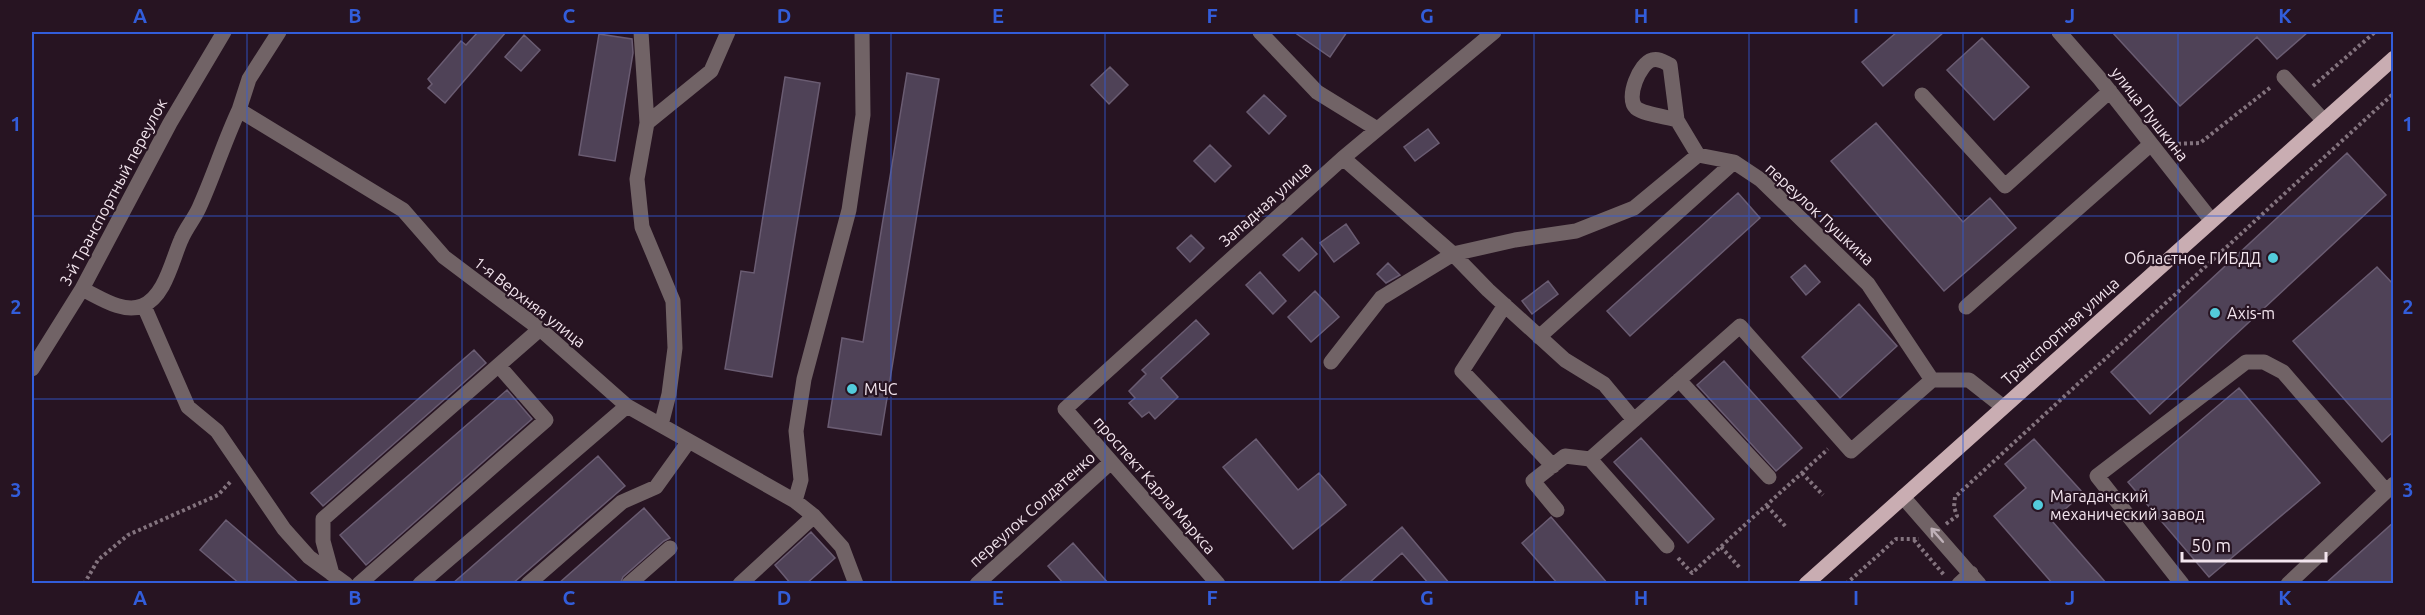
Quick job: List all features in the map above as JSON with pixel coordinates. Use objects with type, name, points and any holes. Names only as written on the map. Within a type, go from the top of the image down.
[{"type":"main road","name":"Транспортная улица","points":[[1806,584],[2002,406],[2394,58]]},
{"type":"street","name":"3-й Транспортный переулок","points":[[32,369],[82,289],[170,123],[224,32]]},
{"type":"street","points":[[82,289],[120,307],[144,306],[153,299],[182,237],[198,212],[249,79],[279,32]]},
{"type":"street","points":[[641,32],[647,123],[637,178],[642,227],[673,300],[674,312],[675,348],[669,394],[661,425]]},
{"type":"street","points":[[647,123],[711,71],[728,32]]},
{"type":"street","points":[[795,501],[801,480],[796,431],[804,379],[849,210],[863,115],[862,32]]},
{"type":"street","points":[[1260,32],[1317,92],[1377,129]]},
{"type":"street","name":"Западная улица","points":[[1065,409],[1343,158],[1494,32]]},
{"type":"street","name":"улица Пушкина","points":[[2059,32],[2211,220]]},
{"type":"street","points":[[2284,78],[2324,121]]},
{"type":"street","points":[[1922,95],[2005,186],[2109,91]]},
{"type":"street","name":"1-я Верхняя улица","points":[[239,110],[403,210],[444,257],[540,329],[627,406],[795,501],[814,516],[842,547],[856,584]]},
{"type":"street","points":[[1331,362],[1381,298],[1453,255],[1515,240],[1576,231],[1634,208],[1698,155],[1677,120]]},
{"type":"street","points":[[1966,307],[2151,144]]},
{"type":"street","name":"переулок Пушкина","points":[[1698,155],[1734,162],[1761,180],[1868,284],[1932,380]]},
{"type":"street","points":[[1343,158],[1453,255],[1565,360],[1604,384],[1634,420]]},
{"type":"street","points":[[1539,337],[1734,162]]},
{"type":"street","points":[[1505,305],[1462,371],[1553,466]]},
{"type":"street","points":[[144,306],[188,407],[217,431],[284,529],[309,557],[346,584]]},
{"type":"street","points":[[1590,459],[1740,326],[1851,451],[1932,380],[1969,380],[2002,406]]},
{"type":"street","points":[[332,574],[323,541],[323,519],[540,329]]},
{"type":"street","points":[[2182,584],[2097,476],[2246,362],[2264,362],[2283,372],[2390,488],[2288,584]]},
{"type":"street","points":[[359,584],[546,420],[499,366]]},
{"type":"street","points":[[1679,380],[1769,477]]},
{"type":"street","points":[[420,584],[627,406]]},
{"type":"street","name":"проспект Карла Маркса","points":[[1065,409],[1218,584]]},
{"type":"street","points":[[528,584],[622,502],[656,487],[689,441]]},
{"type":"street","points":[[1557,510],[1533,481],[1565,456],[1590,459],[1667,546]]},
{"type":"street","name":"переулок Солдатенко","points":[[977,584],[1111,462]]},
{"type":"street","points":[[1904,497],[1935,533],[1970,580]]},
{"type":"street","points":[[744,582],[814,516]]},
{"type":"street","points":[[629,584],[670,548]]},
{"type":"path","points":[[2301,97],[2375,32]]},
{"type":"path","points":[[2151,144],[2200,143],[2284,78]]},
{"type":"path","points":[[1846,584],[1896,539],[1914,540],[1935,533],[1957,516],[1954,507],[1955,497],[2394,93]]},
{"type":"path","points":[[1667,546],[1692,573],[1840,438]]},
{"type":"path","points":[[84,584],[98,560],[128,535],[218,495],[243,469]]},
{"type":"path","points":[[1802,473],[1823,495]]},
{"type":"path","points":[[1767,506],[1787,528]]},
{"type":"path","points":[[1914,540],[1951,584]]},
{"type":"path","points":[[1721,547],[1741,569]]},
{"type":"building","points":[[478,32],[506,32],[445,103],[428,88],[432,84],[428,79],[461,41],[466,45]]},
{"type":"building","points":[[1294,32],[1347,32],[1330,57]]},
{"type":"building","points":[[1897,32],[1944,32],[1883,86],[1862,62]]},
{"type":"building","points":[[2112,32],[2308,32],[2277,59],[2257,37],[2180,106]]},
{"type":"building","points":[[599,34],[632,39],[633,53],[615,161],[579,155]]},
{"type":"building","points":[[524,35],[540,50],[521,71],[505,57]]},
{"type":"building","points":[[1982,38],[2029,87],[1994,120],[1947,70]]},
{"type":"building","points":[[1110,67],[1128,85],[1109,104],[1091,85]]},
{"type":"building","points":[[907,73],[939,79],[881,435],[828,427],[842,338],[863,342]]},
{"type":"building","points":[[785,77],[820,83],[772,377],[725,369],[741,271],[754,273]]},
{"type":"building","points":[[1264,95],[1286,116],[1269,134],[1247,112]]},
{"type":"building","points":[[1876,123],[1963,222],[1990,198],[2016,228],[1944,291],[1831,161]]},
{"type":"building","points":[[1428,129],[1439,143],[1415,161],[1404,147]]},
{"type":"building","points":[[1210,145],[1231,166],[1215,182],[1194,161]]},
{"type":"building","points":[[2347,153],[2386,195],[2150,414],[2111,372]]},
{"type":"building","points":[[1738,193],[1760,218],[1630,336],[1607,311]]},
{"type":"building","points":[[1346,224],[1359,243],[1334,262],[1320,243]]},
{"type":"building","points":[[1191,235],[1204,248],[1190,262],[1177,248]]},
{"type":"building","points":[[1302,238],[1317,254],[1299,271],[1283,255]]},
{"type":"building","points":[[1388,263],[1400,275],[1386,283],[1377,274]]},
{"type":"building","points":[[1805,265],[1820,282],[1806,295],[1791,277]]},
{"type":"building","points":[[2377,267],[2394,285],[2394,431],[2382,442],[2293,341]]},
{"type":"building","points":[[1260,272],[1286,301],[1273,314],[1246,285]]},
{"type":"building","points":[[1548,281],[1558,294],[1532,314],[1522,301]]},
{"type":"building","points":[[1315,291],[1339,317],[1311,342],[1288,317]]},
{"type":"building","points":[[1859,304],[1897,346],[1840,398],[1802,357]]},
{"type":"building","points":[[1196,320],[1209,334],[1161,378],[1178,397],[1155,419],[1149,412],[1142,417],[1129,403],[1135,398],[1129,391],[1146,374],[1142,370]]},
{"type":"building","points":[[474,350],[486,363],[323,506],[311,493]]},
{"type":"building","points":[[1724,361],[1802,448],[1776,471],[1697,385]]},
{"type":"building","points":[[2239,388],[2320,483],[2209,577],[2128,482]]},
{"type":"building","points":[[507,390],[532,419],[366,565],[340,535]]},
{"type":"building","points":[[1641,438],[1714,519],[1688,543],[1614,462]]},
{"type":"building","points":[[1256,439],[1298,490],[1319,473],[1346,505],[1293,549],[1223,467]]},
{"type":"building","name":"Магаданский механический завод","points":[[2034,439],[2083,493],[2052,521],[2107,584],[2053,584],[1994,516],[2026,488],[2005,464]]},
{"type":"building","points":[[598,456],[625,486],[512,584],[452,584]]},
{"type":"building","points":[[644,508],[670,538],[623,577],[620,584],[558,584]]},
{"type":"building","points":[[1551,517],[1608,584],[1558,584],[1522,543]]},
{"type":"building","points":[[226,520],[300,584],[240,584],[200,550]]},
{"type":"building","points":[[2394,522],[2394,584],[2325,584]]},
{"type":"building","points":[[1402,527],[1450,584],[1429,584],[1402,553],[1368,584],[1337,584]]},
{"type":"building","points":[[811,532],[835,558],[806,584],[791,584],[775,565]]},
{"type":"building","points":[[1073,543],[1109,584],[1064,584],[1048,566]]},
{"type":"place","name":"Областное ГИБДД","points":[[2273,258]]},
{"type":"place","name":"Axis-m","points":[[2215,313]]},
{"type":"place","name":"МЧС","points":[[852,389]]},
{"type":"place","name":"Магаданский механический завод","points":[[2038,505]]}]
